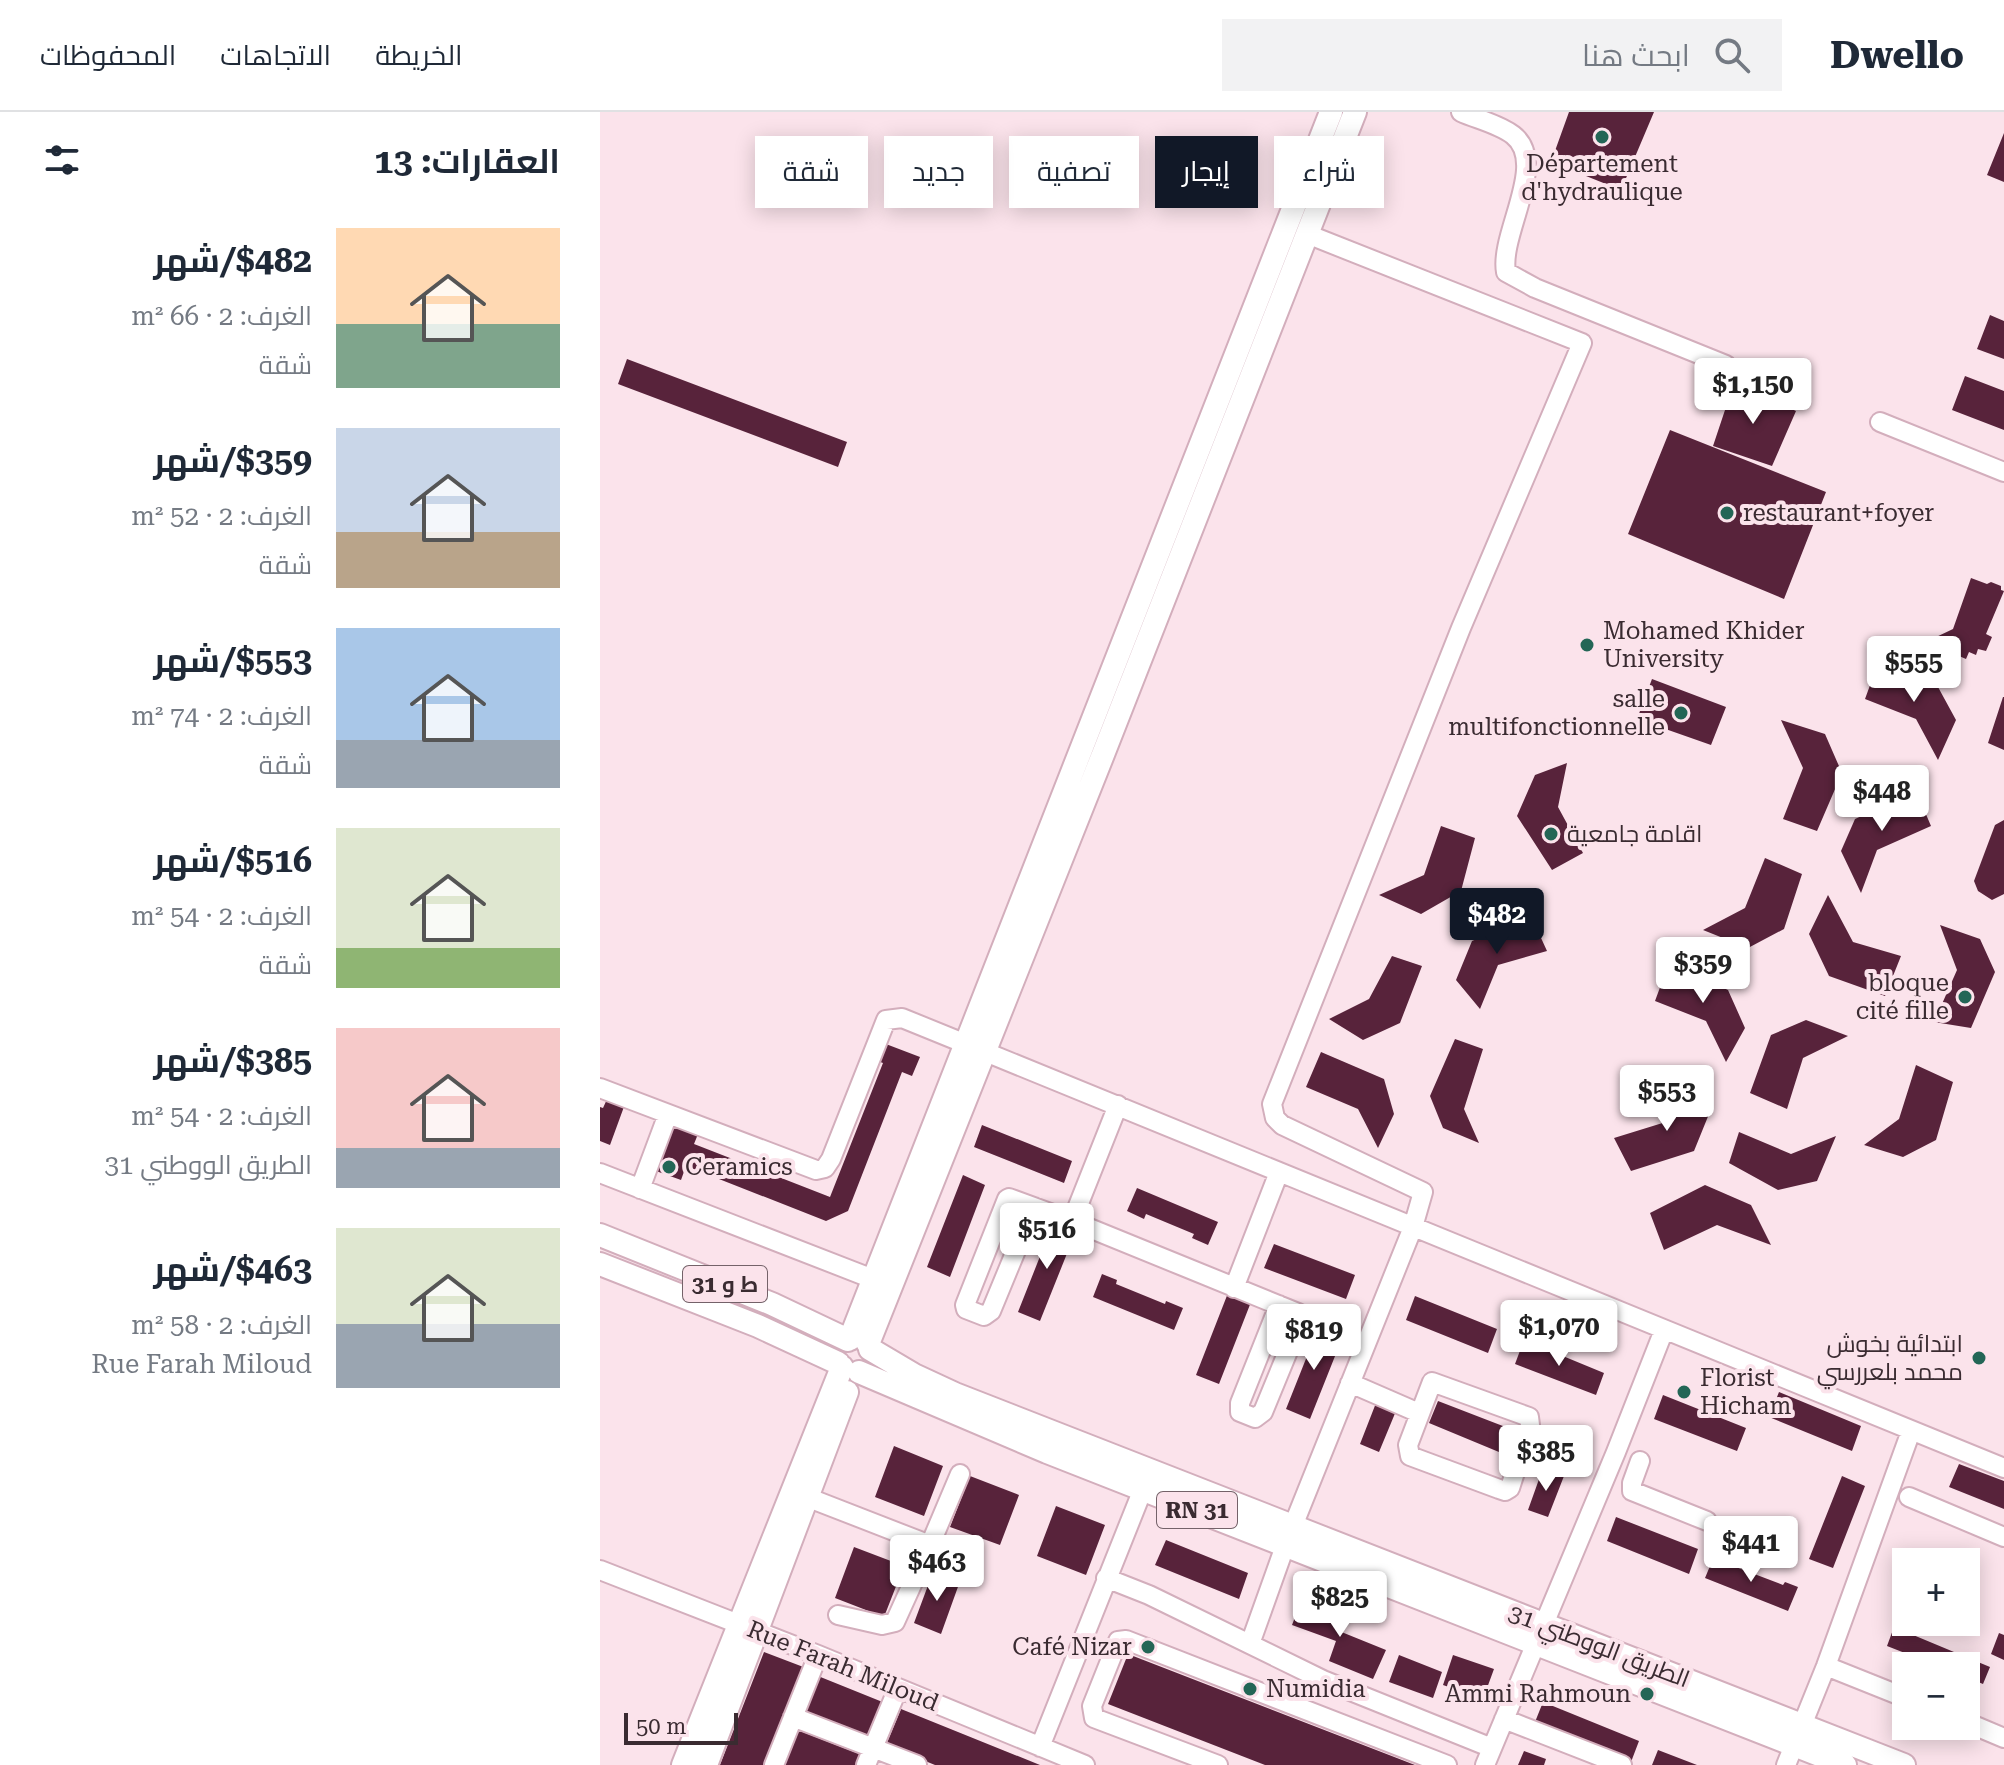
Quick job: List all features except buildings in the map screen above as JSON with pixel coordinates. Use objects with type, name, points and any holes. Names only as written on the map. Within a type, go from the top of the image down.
[{"type":"main road","points":[[859,1343],[1331,112]]},
{"type":"main road","points":[[848,1369],[869,1364],[859,1343],[873,1279],[1099,765],[1355,112]]},
{"type":"main road","name":"ط و 31","points":[[600,1235],[772,1304],[859,1343]]},
{"type":"main road","name":"RN 31","points":[[600,1264],[758,1326],[848,1369],[1143,1489],[1289,1536],[1540,1633],[1845,1765]]},
{"type":"main road","points":[[683,1765],[809,1498],[848,1369],[839,1347],[859,1343],[914,1375],[955,1394],[1289,1536]]},
{"type":"main road","points":[[706,1765],[748,1627],[848,1369]]},
{"type":"main road","points":[[1794,1745],[1904,1765]]},
{"type":"street","points":[[1461,112],[1514,135],[1525,153],[1526,180],[1503,257],[1506,272],[1535,288],[1726,365]]},
{"type":"street","points":[[1250,1644],[1289,1536],[1413,1227],[1423,1192],[1282,1125],[1275,1118],[1272,1104],[1461,628],[1582,343],[1307,234]]},
{"type":"street","points":[[1880,422],[2004,472]]},
{"type":"street","points":[[600,1088],[811,1169],[822,1169],[831,1159],[886,1020],[902,1018],[2004,1468]]},
{"type":"street","points":[[1072,1221],[1118,1105]]},
{"type":"street","points":[[640,1189],[668,1114]]},
{"type":"street","points":[[1234,1288],[1279,1172]]},
{"type":"street","points":[[600,1173],[873,1279]]},
{"type":"street","points":[[1034,1207],[991,1311],[984,1316],[966,1309],[1007,1199],[1034,1207],[1072,1221],[1234,1288],[1279,1305],[1298,1313],[1300,1322],[1263,1412],[1255,1418],[1240,1412],[1240,1403],[1279,1305]]},
{"type":"street","points":[[1106,1578],[1149,1595],[1489,1756],[1664,1330]]},
{"type":"street","points":[[1436,1382],[1526,1414],[1530,1425],[1510,1488],[1505,1491],[1410,1456],[1408,1445],[1419,1413],[1429,1386],[1436,1382]]},
{"type":"street","points":[[1350,1383],[1419,1413]]},
{"type":"street","points":[[1794,1745],[1826,1666],[1911,1431]]},
{"type":"street","points":[[1640,1461],[1632,1491],[1707,1521]]},
{"type":"street","points":[[838,1615],[882,1625],[895,1622],[960,1474]]},
{"type":"street","points":[[1040,1747],[1143,1489]]},
{"type":"street","points":[[1909,1497],[2004,1537]]},
{"type":"street","points":[[809,1498],[930,1545]]},
{"type":"street","name":"Rue Farah Miloud","points":[[600,1570],[818,1655],[1072,1763]]},
{"type":"street","points":[[1218,1765],[1094,1718],[1092,1706],[1118,1641],[1126,1640],[1447,1765]]},
{"type":"street","points":[[774,1765],[818,1655]]},
{"type":"street","points":[[1826,1666],[1892,1692]]},
{"type":"street","points":[[869,1756],[898,1688]]},
{"type":"street","points":[[793,1717],[869,1756],[917,1765]]},
{"type":"street","points":[[1504,1719],[1622,1765]]},
{"type":"street","points":[[1980,1728],[2004,1738]]},
{"type":"place","name":"Département d'hydraulique","points":[[1602,137]]},
{"type":"place","name":"restaurant+foyer","points":[[1727,513]]},
{"type":"place","name":"Mohamed Khider University","points":[[1587,645]]},
{"type":"place","name":"salle multifonctionnelle","points":[[1681,713]]},
{"type":"place","name":"اقامة جامعية","points":[[1551,834]]},
{"type":"place","name":"bloque cité fille","points":[[1965,997]]},
{"type":"place","name":"Ceramics","points":[[669,1167]]},
{"type":"place","name":"ابتدائية بخوش محمد بلعررسي","points":[[1979,1358]]},
{"type":"place","name":"Florist Hicham","points":[[1684,1392]]},
{"type":"place","name":"Café Nizar","points":[[1148,1647]]},
{"type":"place","name":"Numidia","points":[[1250,1689]]},
{"type":"place","name":"Ammi Rahmoun","points":[[1647,1694]]}]
